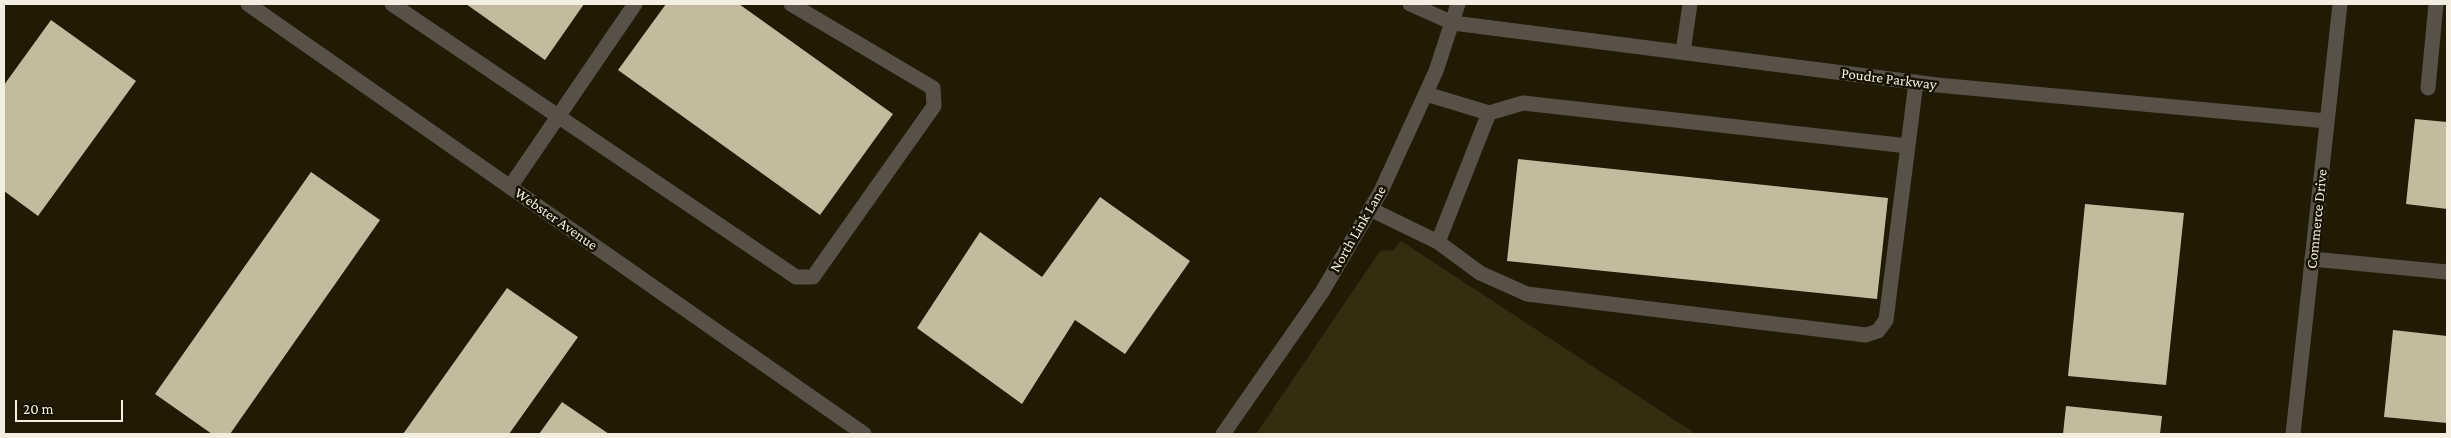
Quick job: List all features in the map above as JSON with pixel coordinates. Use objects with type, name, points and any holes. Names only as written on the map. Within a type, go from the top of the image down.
[{"type":"street","name":"Webster Avenue","points":[[248,4],[864,434]]},
{"type":"street","points":[[392,4],[796,277],[813,277],[934,106],[933,88],[791,4]]},
{"type":"street","points":[[510,188],[634,4]]},
{"type":"street","name":"Poudre Parkway","points":[[1410,4],[1453,23],[1916,82],[2327,121]]},
{"type":"street","name":"North Link Lane","points":[[1223,434],[1322,292],[1381,191],[1436,71],[1458,4]]},
{"type":"street","points":[[1683,52],[1690,4]]},
{"type":"street","name":"Commerce Drive","points":[[2293,434],[2340,4]]},
{"type":"street","points":[[2428,88],[2436,4]]},
{"type":"street","points":[[1370,209],[1438,242],[1480,273],[1527,294],[1866,335],[1878,331],[1886,320],[1916,82]]},
{"type":"street","points":[[1426,94],[1489,113],[1524,103],[1908,146]]},
{"type":"street","points":[[1438,242],[1489,113]]},
{"type":"street","points":[[2312,259],[2447,272]]},
{"type":"shaded area","points":[[1401,241],[1696,434],[1256,434],[1380,251],[1394,250]]},
{"type":"building","points":[[466,4],[584,4],[545,60]]},
{"type":"building","points":[[666,4],[739,4],[893,114],[820,215],[618,70]]},
{"type":"building","points":[[51,20],[136,81],[38,216],[4,191],[4,85]]},
{"type":"building","points":[[2415,119],[2447,122],[2447,209],[2406,204]]},
{"type":"building","points":[[1518,159],[1888,198],[1877,299],[1507,261]]},
{"type":"building","points":[[311,172],[380,220],[230,434],[212,434],[155,394]]},
{"type":"building","points":[[1100,197],[1190,261],[1125,354],[1075,320],[1022,404],[917,328],[980,232],[1042,277]]},
{"type":"building","points":[[2085,204],[2184,213],[2166,385],[2068,376]]},
{"type":"building","points":[[507,288],[578,337],[509,434],[403,434]]},
{"type":"building","points":[[2393,330],[2447,336],[2447,423],[2384,417]]},
{"type":"building","points":[[562,402],[609,434],[539,434]]},
{"type":"building","points":[[2066,406],[2162,416],[2160,434],[2063,434]]}]
